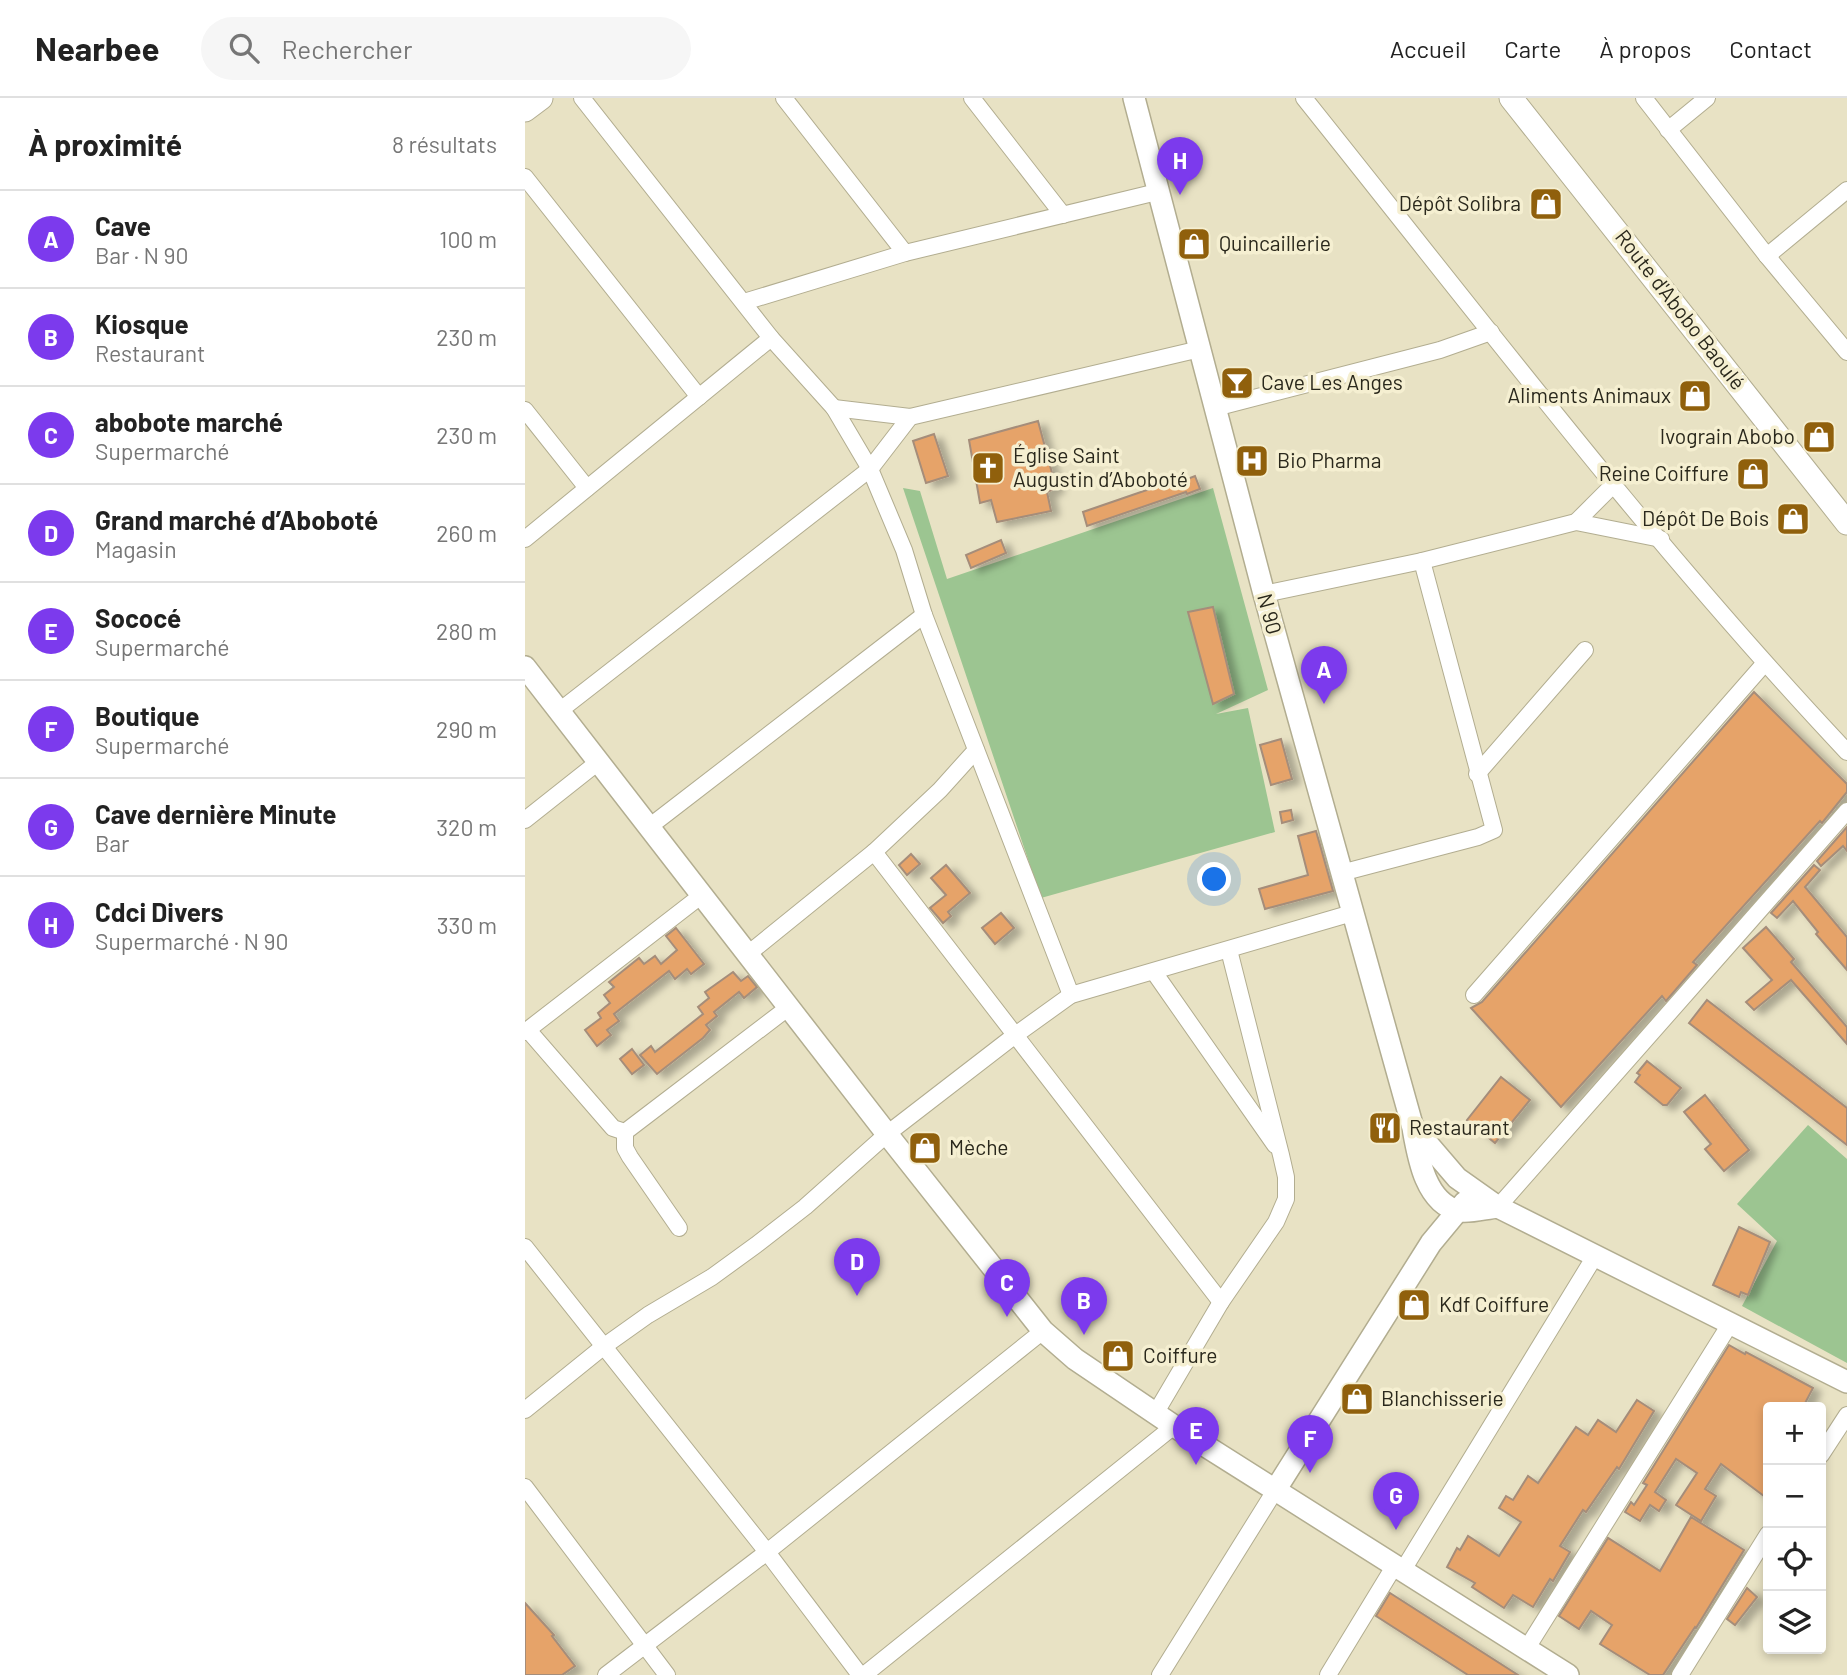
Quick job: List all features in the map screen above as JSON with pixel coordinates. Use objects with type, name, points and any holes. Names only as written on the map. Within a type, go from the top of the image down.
[{"type":"main road","points":[[525,110],[541,98]]},
{"type":"main road","name":"Route d'Abobo Baoulé","points":[[1511,98],[1847,523]]},
{"type":"street","points":[[582,98],[771,338],[834,408],[870,469],[904,550],[924,615],[1070,995]]},
{"type":"street","points":[[784,98],[905,253]]},
{"type":"street","points":[[972,98],[1063,215]]},
{"type":"street","name":"N 90","points":[[1134,98],[1264,594],[1423,1171],[1429,1186],[1438,1197],[1458,1211]]},
{"type":"street","points":[[1304,98],[1614,484],[1764,664],[1847,752]]},
{"type":"street","points":[[1644,98],[1767,256],[1847,352]]},
{"type":"street","points":[[1668,130],[1707,98]]},
{"type":"street","points":[[525,177],[699,397]]},
{"type":"street","points":[[1767,256],[1847,190]]},
{"type":"street","points":[[744,302],[905,253],[1157,192]]},
{"type":"street","points":[[1215,408],[1440,350],[1490,332]]},
{"type":"street","points":[[525,539],[771,338]]},
{"type":"street","points":[[834,408],[910,417],[1200,349]]},
{"type":"street","points":[[525,410],[587,488]]},
{"type":"street","points":[[558,712],[612,667],[870,469],[910,417]]},
{"type":"street","points":[[1576,522],[1614,484]]},
{"type":"street","points":[[1264,594],[1422,561],[1576,522],[1661,539]]},
{"type":"street","points":[[1341,873],[1478,837],[1494,830],[1422,561]]},
{"type":"street","points":[[649,827],[924,615]]},
{"type":"street","points":[[1477,774],[1585,650]]},
{"type":"street","points":[[1474,995],[1764,664]]},
{"type":"street","points":[[525,667],[597,763],[1043,1331],[1075,1359],[1174,1426],[1569,1675]]},
{"type":"street","points":[[748,954],[874,852],[940,790],[976,750]]},
{"type":"street","points":[[525,820],[597,763]]},
{"type":"street","points":[[1458,1211],[1498,1207],[1847,811]]},
{"type":"street","points":[[874,852],[1221,1302]]},
{"type":"street","points":[[625,1132],[613,1128],[527,1031],[702,895]]},
{"type":"street","points":[[525,1410],[603,1347],[648,1315],[712,1277],[756,1245],[887,1134],[1070,995],[1352,913]]},
{"type":"street","points":[[1156,1414],[1221,1302],[1276,1223],[1286,1199],[1282,1155],[1229,950]]},
{"type":"street","points":[[1154,972],[1282,1155]]},
{"type":"street","points":[[625,1132],[789,1007]]},
{"type":"street","name":"N 90","points":[[1413,1128],[1464,1184],[1498,1207],[1847,1382]]},
{"type":"street","points":[[625,1132],[625,1148],[630,1157],[679,1228]]},
{"type":"street","points":[[1160,1675],[1431,1243],[1467,1199],[1464,1184],[1448,1184],[1438,1197],[1431,1243]]},
{"type":"street","points":[[525,1247],[862,1675],[1174,1426]]},
{"type":"street","points":[[1328,1675],[1595,1256]]},
{"type":"street","points":[[1527,1648],[1730,1324]]},
{"type":"street","points":[[606,1675],[767,1552],[1043,1331]]},
{"type":"street","points":[[1826,1447],[1847,1415]]},
{"type":"street","points":[[525,1487],[667,1675]]},
{"type":"street","points":[[1680,1675],[1763,1542]]},
{"type":"green space","points":[[903,488],[920,491],[947,579],[1213,488],[1268,690],[1216,714],[1248,708],[1275,832],[1041,898]]},
{"type":"green space","points":[[1808,1125],[1847,1159],[1847,1363],[1742,1306],[1777,1241],[1737,1204]]},
{"type":"building","points":[[1038,421],[1056,488],[1047,492],[1051,511],[997,522],[991,500],[980,503],[969,440]]},
{"type":"building","points":[[934,434],[948,476],[926,483],[913,441]]},
{"type":"building","points":[[1195,476],[1200,489],[1087,526],[1083,512]]},
{"type":"building","points":[[1001,540],[1006,553],[971,568],[966,555]]},
{"type":"building","points":[[1213,607],[1234,694],[1213,704],[1188,612]]},
{"type":"building","points":[[1754,692],[1847,784],[1847,792],[1822,823],[1820,821],[1693,962],[1697,965],[1666,1001],[1662,996],[1561,1107],[1471,1008],[1482,1002]]},
{"type":"building","points":[[1281,739],[1292,779],[1271,785],[1260,745]]},
{"type":"building","points":[[1291,810],[1293,820],[1282,823],[1280,812]]},
{"type":"building","points":[[1847,827],[1847,851],[1843,846],[1821,866],[1817,861]]},
{"type":"building","points":[[1316,831],[1333,891],[1265,909],[1259,889],[1308,875],[1298,836]]},
{"type":"building","points":[[911,854],[920,864],[907,875],[899,865]]},
{"type":"building","points":[[946,865],[970,893],[948,912],[951,916],[943,923],[930,908],[946,895],[931,878]]},
{"type":"building","points":[[1814,865],[1820,870],[1805,887],[1847,937],[1847,970],[1816,934],[1818,932],[1793,901],[1777,918],[1771,913]]},
{"type":"building","points":[[1001,913],[1014,928],[995,944],[982,928]]},
{"type":"building","points":[[1766,927],[1794,959],[1791,962],[1847,1027],[1847,1044],[1791,980],[1754,1010],[1746,1002],[1772,980],[1743,948]]},
{"type":"building","points":[[676,928],[704,964],[691,974],[687,969],[675,979],[669,971],[614,1014],[619,1021],[607,1030],[611,1035],[597,1046],[585,1030],[601,1018],[598,1013],[610,1003],[604,995],[614,987],[609,982],[639,958],[644,964],[655,956],[661,964],[677,950],[666,936]]},
{"type":"building","points":[[733,972],[741,981],[748,976],[757,987],[744,998],[739,992],[714,1012],[717,1016],[706,1025],[710,1030],[703,1038],[657,1074],[640,1055],[651,1046],[655,1052],[703,1014],[698,1007],[709,998],[705,992]]},
{"type":"building","points":[[1707,1000],[1847,1108],[1847,1145],[1689,1023]]},
{"type":"building","points":[[632,1049],[644,1065],[632,1074],[620,1059]]},
{"type":"building","points":[[1647,1061],[1681,1088],[1667,1105],[1663,1105],[1635,1082],[1640,1075],[1637,1073]]},
{"type":"building","points":[[1501,1077],[1530,1100],[1495,1143],[1467,1120]]},
{"type":"building","points":[[1705,1095],[1749,1150],[1724,1171],[1705,1149],[1711,1144],[1684,1112]]},
{"type":"building","points":[[1739,1227],[1770,1242],[1748,1295],[1741,1292],[1739,1297],[1713,1285]]},
{"type":"building","points":[[1729,1345],[1813,1388],[1806,1402],[1763,1402],[1763,1495],[1721,1464],[1705,1489],[1716,1496],[1701,1521],[1676,1505],[1697,1473],[1676,1459],[1655,1492],[1666,1500],[1659,1511],[1650,1505],[1640,1521],[1625,1512],[1631,1502],[1634,1505],[1647,1485],[1643,1483]]},
{"type":"building","points":[[1637,1400],[1654,1411],[1619,1469],[1617,1467],[1586,1512],[1583,1510],[1560,1546],[1570,1552],[1533,1607],[1513,1595],[1504,1608],[1472,1587],[1475,1583],[1447,1567],[1457,1548],[1460,1550],[1468,1536],[1499,1556],[1521,1522],[1499,1508],[1506,1496],[1513,1500],[1528,1476],[1538,1483],[1576,1427],[1588,1435],[1598,1420],[1616,1432]]},
{"type":"building","points":[[1691,1517],[1744,1550],[1696,1628],[1663,1675],[1650,1675],[1600,1644],[1612,1625],[1591,1611],[1579,1629],[1559,1616],[1608,1538],[1660,1571]]},
{"type":"building","points":[[1747,1588],[1757,1597],[1735,1625],[1727,1619]]},
{"type":"building","points":[[1390,1593],[1518,1675],[1468,1675],[1376,1616]]},
{"type":"building","points":[[525,1603],[554,1635],[552,1636],[575,1666],[562,1675],[525,1675]]},
{"type":"place","name":"Cdci Divers","points":[[1180,195]]},
{"type":"place","name":"Dépôt Solibra","points":[[1546,204]]},
{"type":"place","name":"Quincaillerie","points":[[1194,244]]},
{"type":"place","name":"Cave Les Anges","points":[[1237,383]]},
{"type":"place","name":"Aliments Animaux","points":[[1695,396]]},
{"type":"place","name":"Ivograin Abobo","points":[[1819,437]]},
{"type":"place","name":"Bio Pharma","points":[[1252,461]]},
{"type":"place","name":"Église Saint Augustin d’Aboboté","points":[[988,468]]},
{"type":"place","name":"Reine Coiffure","points":[[1753,474]]},
{"type":"place","name":"Dépôt De Bois","points":[[1793,519]]},
{"type":"place","name":"Cave","points":[[1324,704]]},
{"type":"place","name":"Restaurant","points":[[1385,1128]]},
{"type":"place","name":"Mèche","points":[[925,1148]]},
{"type":"place","name":"Grand marché d’Aboboté","points":[[857,1296]]},
{"type":"place","name":"Kdf Coiffure","points":[[1414,1305]]},
{"type":"place","name":"abobote marché","points":[[1007,1317]]},
{"type":"place","name":"Kiosque","points":[[1084,1335]]},
{"type":"place","name":"Coiffure","points":[[1118,1356]]},
{"type":"place","name":"Blanchisserie","points":[[1357,1399]]},
{"type":"place","name":"Sococé","points":[[1196,1465]]},
{"type":"place","name":"Boutique","points":[[1310,1473]]},
{"type":"place","name":"Cave dernière Minute","points":[[1396,1530]]}]
